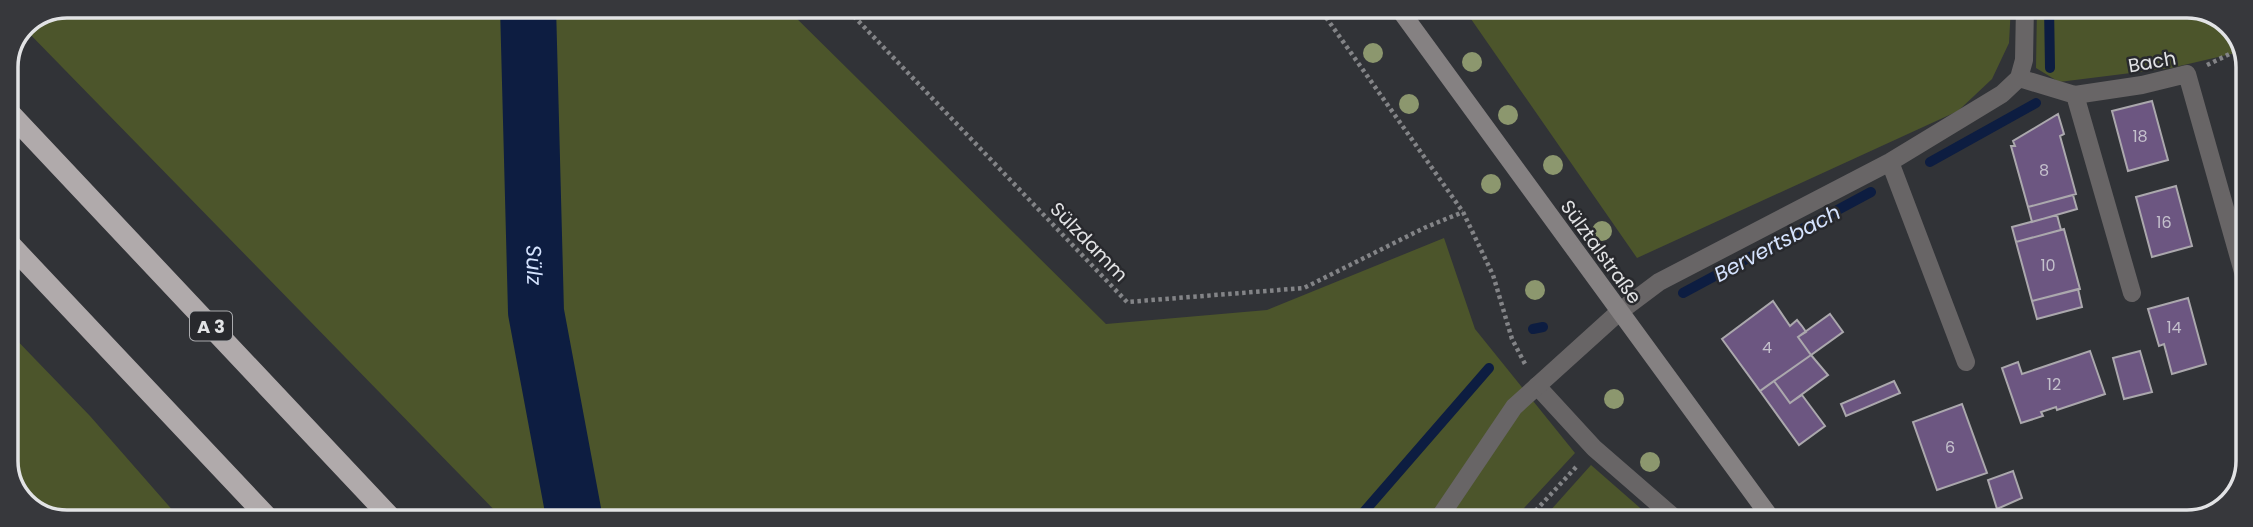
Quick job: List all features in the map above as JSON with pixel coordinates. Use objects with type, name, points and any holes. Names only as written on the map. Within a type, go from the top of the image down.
[{"type":"highway","name":"A 3","points":[[17,121],[384,510]]},
{"type":"highway","points":[[17,253],[261,510]]},
{"type":"main road","name":"Sülztalstraße","points":[[1406,18],[1764,510]]},
{"type":"street","points":[[1444,510],[1514,407],[1619,312],[1659,282],[1890,162],[2002,94],[2019,78],[2024,60],[2025,18]]},
{"type":"street","name":"Bach","points":[[2019,78],[2075,95],[2142,85],[2187,74],[2235,245]]},
{"type":"street","points":[[2075,95],[2132,293]]},
{"type":"street","points":[[1890,162],[1966,362]]},
{"type":"street","points":[[1537,386],[1594,448],[1664,510]]},
{"type":"path","name":"Sülzdamm","points":[[855,18],[1127,302],[1304,288],[1424,228],[1463,212]]},
{"type":"path","points":[[1326,18],[1463,212],[1493,275],[1512,339],[1537,386]]},
{"type":"path","points":[[2187,74],[2233,52]]},
{"type":"path","points":[[1537,510],[1594,448]]},
{"type":"green space","points":[[57,18],[796,18],[1106,324],[1267,310],[1444,238],[1475,329],[1575,453],[1522,510],[494,510],[30,34],[32,32]]},
{"type":"green space","points":[[1470,18],[2010,18],[2009,43],[1992,79],[1958,111],[1637,258]]},
{"type":"green space","points":[[2037,18],[2196,18],[2219,30],[2234,53],[2171,68],[2059,82],[2036,68]]},
{"type":"green space","points":[[18,341],[90,416],[172,510],[57,509],[42,503],[30,493],[21,479],[18,464]]},
{"type":"green space","points":[[1591,465],[1642,510],[1551,510]]},
{"type":"building","points":[[2152,101],[2168,160],[2128,171],[2112,111]]},
{"type":"building","points":[[2058,114],[2064,134],[2060,136],[2076,194],[2028,207],[2011,146],[2015,146],[2013,141]]},
{"type":"building","points":[[2176,186],[2192,246],[2152,257],[2136,197]]},
{"type":"building","points":[[2073,195],[2077,209],[2032,222],[2028,207]]},
{"type":"building","points":[[2057,215],[2061,230],[2016,242],[2012,227]]},
{"type":"building","points":[[2064,229],[2080,289],[2032,301],[2016,242]]},
{"type":"building","points":[[2078,289],[2082,307],[2037,319],[2032,301]]},
{"type":"building","points":[[2188,298],[2206,364],[2172,374],[2164,344],[2159,346],[2148,309]]},
{"type":"building","points":[[1773,301],[1790,326],[1797,320],[1802,326],[1806,332],[1798,337],[1811,355],[1760,391],[1722,339]]},
{"type":"building","points":[[1830,314],[1843,332],[1811,355],[1798,337]]},
{"type":"building","points":[[2090,351],[2105,394],[2057,410],[2056,407],[2041,412],[2043,416],[2021,423],[2002,368],[2018,362],[2022,374]]},
{"type":"building","points":[[2140,351],[2152,392],[2124,399],[2113,358]]},
{"type":"building","points":[[1811,355],[1828,375],[1790,403],[1774,381]]},
{"type":"building","points":[[1774,381],[1790,403],[1802,395],[1825,426],[1799,445],[1760,391]]},
{"type":"building","points":[[1894,381],[1900,393],[1846,416],[1841,404]]},
{"type":"building","points":[[1962,404],[1987,473],[1937,490],[1913,422]]},
{"type":"building","points":[[2013,471],[2022,498],[1997,509],[1988,480]]},
{"type":"waterway","name":"Sülz","points":[[528,18],[536,312],[573,510]]},
{"type":"waterway","name":"Bervertsbach","points":[[2049,18],[2050,68]]},
{"type":"waterway","name":"Bervertsbach","points":[[1930,162],[2036,103]]},
{"type":"waterway","name":"Bervertsbach","points":[[1683,293],[1871,192]]},
{"type":"waterway","name":"Bervertsbach","points":[[1533,329],[1543,327]]},
{"type":"waterway","name":"Bervertsbach","points":[[1366,510],[1489,368]]}]
